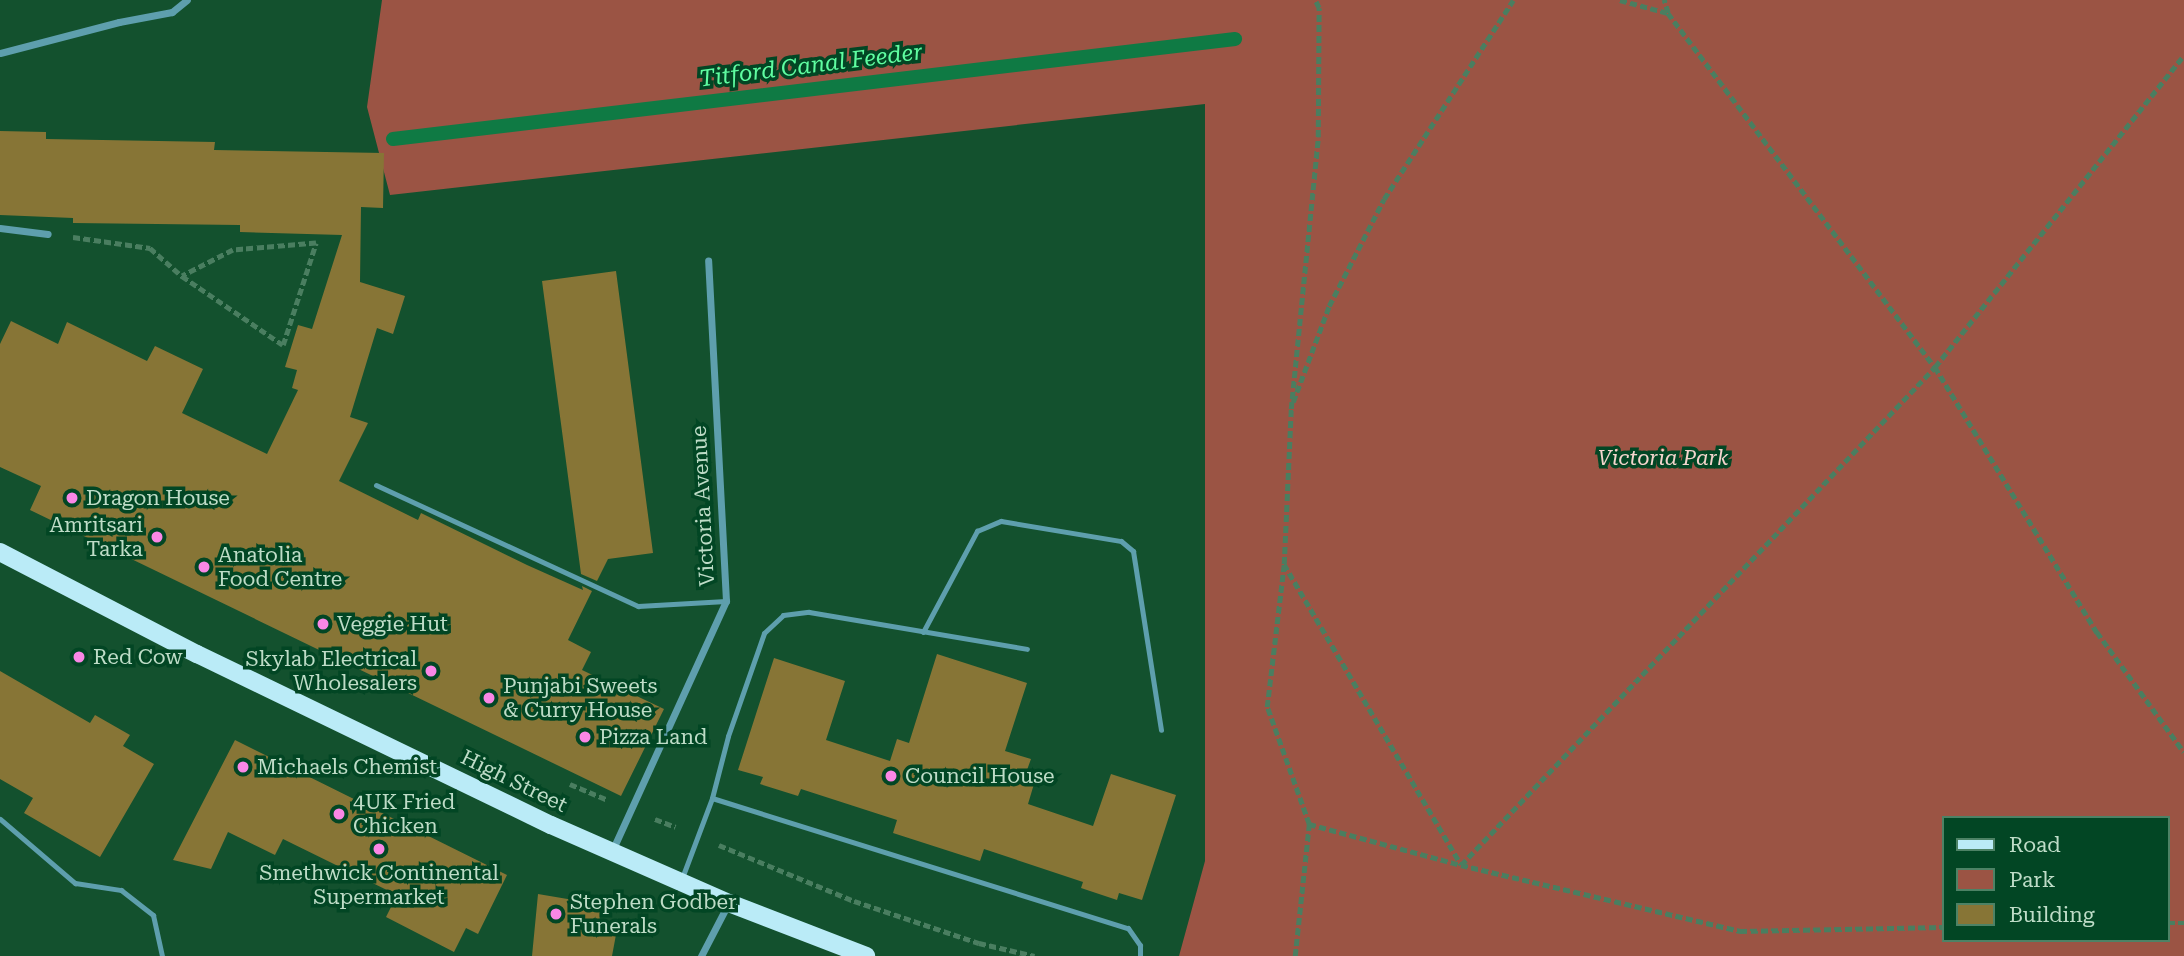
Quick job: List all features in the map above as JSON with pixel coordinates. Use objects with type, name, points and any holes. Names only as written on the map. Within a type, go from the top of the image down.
[{"type":"main road","name":"High Street","points":[[0,552],[222,666],[611,851],[729,903],[866,956]]},
{"type":"street","points":[[0,53],[119,22],[172,12],[187,0]]},
{"type":"street","points":[[0,228],[48,233]]},
{"type":"street","name":"Victoria Avenue","points":[[611,851],[726,601],[708,260]]},
{"type":"street","points":[[701,956],[729,903]]},
{"type":"lane","points":[[376,485],[638,606],[726,601]]},
{"type":"lane","points":[[923,632],[977,531],[1001,521],[1121,541],[1133,551],[1161,730]]},
{"type":"lane","points":[[681,881],[712,798],[727,736],[764,633],[783,615],[809,612],[1027,649]]},
{"type":"lane","points":[[712,798],[826,831],[989,887],[1128,928],[1140,945],[1140,956]]},
{"type":"lane","points":[[0,819],[75,883],[121,890],[153,915],[162,956]]},
{"type":"path","points":[[1295,956],[1309,824],[1267,707],[1284,564],[1291,409],[1318,137],[1319,8],[1315,0]]},
{"type":"path","points":[[1291,409],[1329,306],[1384,199],[1513,0]]},
{"type":"path","points":[[1620,0],[1668,13]]},
{"type":"path","points":[[1664,0],[1668,13],[1935,368],[2097,632],[2184,752]]},
{"type":"path","points":[[1461,865],[1935,368],[2184,55]]},
{"type":"path","points":[[48,233],[150,248],[182,276],[283,345],[316,243],[233,250],[182,276]]},
{"type":"path","points":[[1284,564],[1461,865]]},
{"type":"path","points":[[570,784],[854,901],[979,943],[1035,956]]},
{"type":"path","points":[[1309,824],[1461,865],[1740,931],[1942,927]]},
{"type":"green space","name":"Victoria Park","points":[[382,0],[2184,0],[2184,956],[1179,956],[1205,861],[1205,104],[390,195],[367,107]]},
{"type":"building","points":[[0,131],[46,132],[46,139],[215,142],[214,150],[384,153],[383,208],[361,207],[360,282],[405,296],[393,334],[377,328],[350,417],[368,423],[339,481],[418,520],[421,513],[527,565],[583,590],[582,586],[592,591],[568,640],[591,652],[582,670],[664,709],[621,796],[30,510],[41,486],[0,467],[0,344],[11,321],[58,344],[67,322],[147,361],[155,346],[203,369],[182,413],[267,454],[298,390],[292,388],[297,370],[285,367],[298,325],[312,329],[342,235],[240,232],[240,225],[73,223],[73,218],[0,215]]},
{"type":"building","points":[[616,271],[653,553],[608,559],[597,581],[581,574],[542,281]]},
{"type":"building","name":"Council House","points":[[937,654],[1027,683],[1005,751],[1031,759],[1023,781],[1034,784],[1028,804],[1093,826],[1111,774],[1176,795],[1142,900],[1119,893],[1117,900],[1081,888],[1083,882],[984,849],[980,861],[893,833],[897,820],[801,789],[798,796],[760,784],[763,777],[738,770],[774,658],[845,681],[826,740],[890,761],[897,739],[909,743]]},
{"type":"building","name":"Red Cow","points":[[0,671],[90,723],[95,715],[130,735],[123,746],[154,764],[100,857],[24,813],[33,798],[0,779]]},
{"type":"building","points":[[235,740],[507,875],[478,934],[466,928],[454,952],[386,917],[397,895],[283,839],[275,855],[228,832],[211,869],[173,860]]},
{"type":"building","name":"Stephen Godber Funerals","points":[[538,894],[603,905],[599,921],[618,924],[612,956],[532,956]]},
{"type":"waterway","name":"Titford Canal Feeder","points":[[393,139],[1235,39]]},
{"type":"place","name":"Dragon House","points":[[72,498]]},
{"type":"place","name":"Amritsari Tarka","points":[[157,537]]},
{"type":"place","name":"Anatolia Food Centre","points":[[204,567]]},
{"type":"place","name":"Veggie Hut","points":[[323,624]]},
{"type":"place","name":"Red Cow","points":[[79,657]]},
{"type":"place","name":"Skylab Electrical Wholesalers","points":[[431,671]]},
{"type":"place","name":"Punjabi Sweets & Curry House","points":[[489,698]]},
{"type":"place","name":"Pizza Land","points":[[585,737]]},
{"type":"place","name":"Michaels Chemist","points":[[243,767]]},
{"type":"place","name":"Council House","points":[[891,776]]},
{"type":"place","name":"4UK Fried Chicken","points":[[339,814]]},
{"type":"place","name":"Smethwick Continental Supermarket","points":[[379,849]]},
{"type":"place","name":"Stephen Godber Funerals","points":[[556,914]]}]
